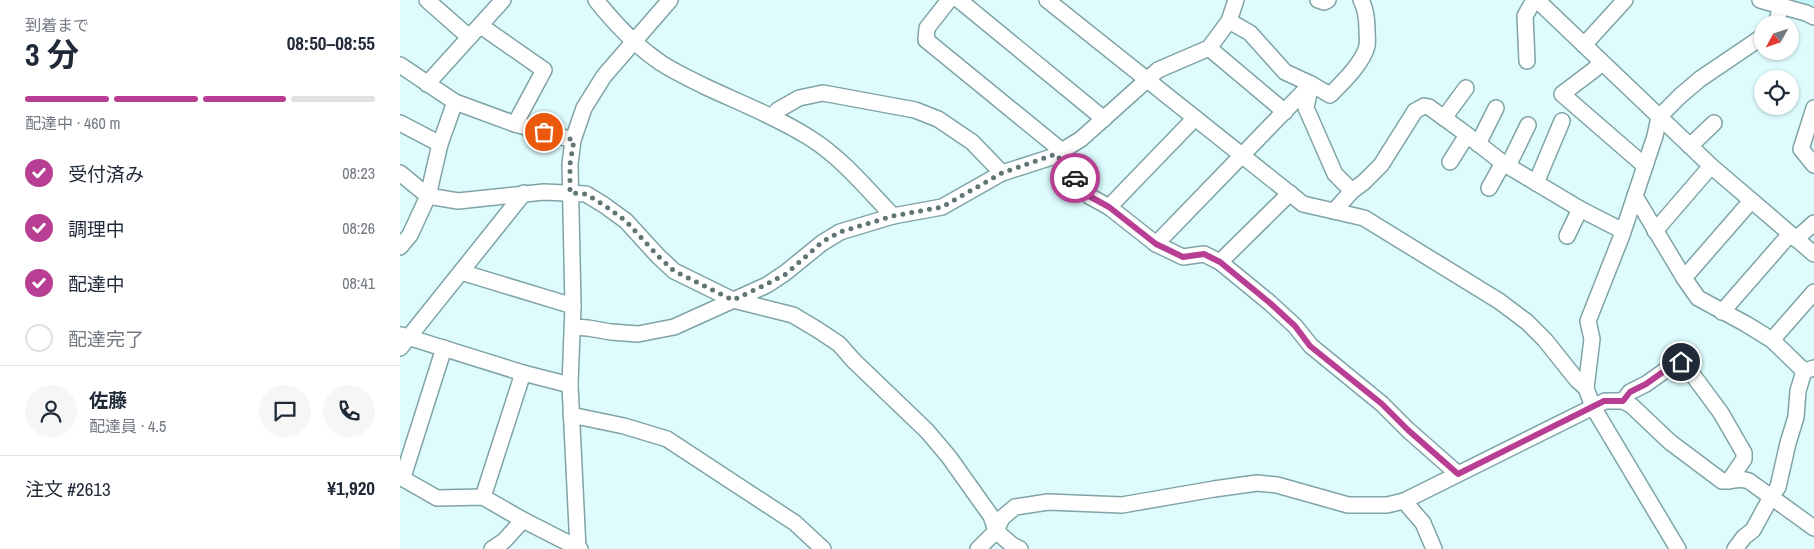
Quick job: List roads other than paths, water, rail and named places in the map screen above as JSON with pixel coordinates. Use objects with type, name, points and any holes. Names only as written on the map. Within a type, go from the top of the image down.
[{"type":"street","points":[[427,0],[469,37]]},
{"type":"street","points":[[428,84],[503,0]]},
{"type":"street","points":[[596,0],[609,17],[633,41],[661,63],[679,74],[772,117],[813,140],[830,153],[893,216]]},
{"type":"street","points":[[579,549],[570,385],[573,306],[570,164],[574,140],[584,108],[604,76],[670,0]]},
{"type":"street","points":[[949,0],[927,28],[926,40],[1059,153],[1089,196],[1109,207],[1156,244],[1183,257],[1204,254],[1220,262],[1295,326],[1310,346],[1382,404],[1408,430],[1458,474]]},
{"type":"street","points":[[959,0],[1104,119]]},
{"type":"street","points":[[1047,0],[1302,204],[1364,218],[1378,225],[1500,301],[1527,322],[1586,388],[1593,406],[1678,549]]},
{"type":"street","points":[[573,328],[638,334],[674,327],[786,274],[822,242],[840,232],[893,216],[942,207],[1002,173],[1059,153],[1082,139],[1158,70],[1209,48],[1229,21],[1236,0]]},
{"type":"street","points":[[1318,0],[1324,2],[1328,0]]},
{"type":"street","points":[[1229,21],[1250,33],[1285,72],[1312,84],[1330,95],[1346,78],[1362,56],[1367,45],[1367,22],[1361,0]]},
{"type":"street","points":[[1527,61],[1525,16],[1535,0],[1711,166],[1814,254]]},
{"type":"street","points":[[1584,45],[1625,0]]},
{"type":"street","points":[[1760,0],[1806,12],[1814,17]]},
{"type":"street","points":[[1778,15],[1781,6]]},
{"type":"street","points":[[481,26],[544,70],[515,124]]},
{"type":"street","points":[[1586,388],[1592,340],[1588,321],[1623,231],[1655,136],[1659,118],[1700,79],[1754,42]]},
{"type":"street","points":[[1209,48],[1285,112]]},
{"type":"street","points":[[1602,62],[1562,94],[1645,166]]},
{"type":"street","points":[[400,65],[455,102],[515,124],[574,140]]},
{"type":"street","points":[[1156,244],[1312,84]]},
{"type":"street","points":[[1312,84],[1306,108],[1335,174],[1352,191]]},
{"type":"street","points":[[1444,118],[1466,88]]},
{"type":"street","points":[[772,117],[778,110],[799,98],[823,92],[915,110],[938,119],[972,142],[1002,173]]},
{"type":"street","points":[[400,247],[405,230],[428,196],[440,144],[455,102]]},
{"type":"street","points":[[1334,211],[1380,165],[1416,111],[1424,106],[1444,118],[1506,165],[1580,209],[1623,231]]},
{"type":"street","points":[[1450,162],[1472,139],[1496,108]]},
{"type":"street","points":[[1814,108],[1801,149],[1814,165]]},
{"type":"street","points":[[1109,207],[1195,118]]},
{"type":"street","points":[[1536,183],[1562,121]]},
{"type":"street","points":[[1690,146],[1714,122]]},
{"type":"street","points":[[400,123],[440,144]]},
{"type":"street","points":[[1489,188],[1506,165],[1528,125]]},
{"type":"street","points":[[1655,231],[1711,166]]},
{"type":"street","points":[[400,173],[428,196],[458,201],[524,193],[586,194],[626,221],[674,271],[733,300],[793,316],[839,344],[854,362],[927,431],[949,457],[991,516],[996,531],[1020,549]]},
{"type":"street","points":[[524,193],[461,272],[403,340],[444,348],[523,373],[570,385]]},
{"type":"street","points":[[1220,262],[1290,193]]},
{"type":"street","points":[[1635,196],[1698,298],[1772,340],[1809,370],[1798,391],[1796,417],[1778,487],[1771,496],[1753,530],[1744,537],[1736,549]]},
{"type":"street","points":[[1684,278],[1751,200]]},
{"type":"street","points":[[1567,236],[1580,209]]},
{"type":"street","points":[[1722,312],[1793,236],[1814,223]]},
{"type":"street","points":[[461,272],[573,306]]},
{"type":"street","points":[[1772,340],[1814,292]]},
{"type":"street","points":[[444,348],[401,477],[437,498],[483,497],[579,549]]},
{"type":"street","points":[[1623,401],[1630,392],[1641,387],[1677,362],[1681,362],[1687,367],[1722,413],[1744,453],[1744,460],[1729,481]]},
{"type":"street","points":[[483,497],[523,373]]},
{"type":"street","points":[[978,549],[996,531],[1002,518],[1015,506],[1048,502],[1122,505],[1214,488],[1257,484],[1277,485],[1348,505],[1386,505],[1404,501],[1604,401],[1623,401],[1632,406],[1670,442],[1722,481],[1740,478],[1749,481],[1814,528]]},
{"type":"street","points":[[571,415],[624,426],[667,439],[795,523],[823,549]]},
{"type":"street","points":[[1404,501],[1423,523],[1434,549]]},
{"type":"street","points":[[492,549],[504,541],[523,520]]}]
